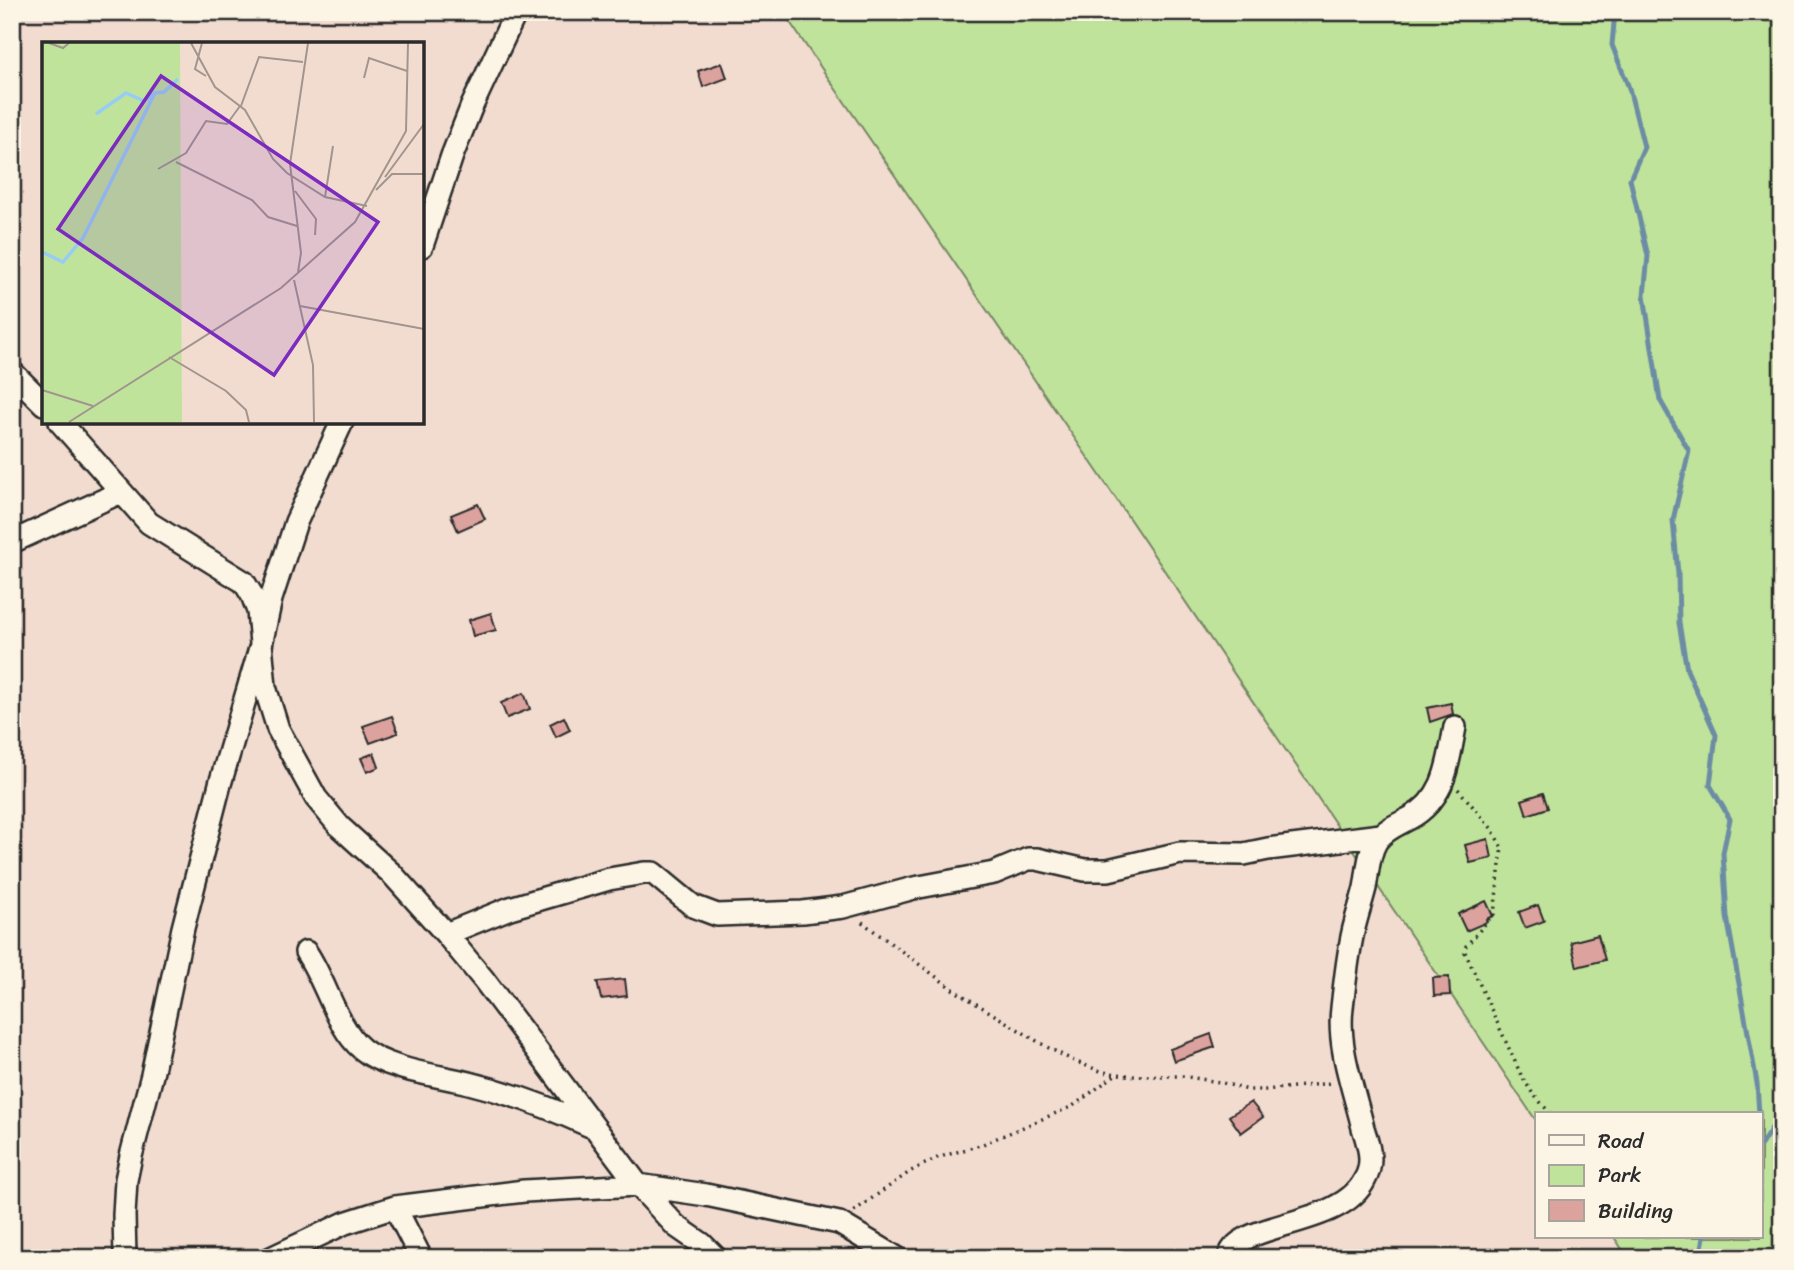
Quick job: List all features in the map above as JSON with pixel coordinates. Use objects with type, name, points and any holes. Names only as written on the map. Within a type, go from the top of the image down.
[{"type":"street","points":[[424,240],[471,108],[516,12]]},
{"type":"street","points":[[12,372],[42,402]]},
{"type":"street","points":[[62,424],[149,523],[244,582],[258,611],[265,687],[278,729],[316,798],[340,827],[392,874],[446,934],[484,980],[638,1185],[676,1226],[702,1244],[716,1258]]},
{"type":"street","points":[[125,1258],[124,1215],[131,1156],[152,1075],[183,928],[220,784],[261,645],[271,599],[296,522],[341,424]]},
{"type":"street","points":[[12,542],[121,492]]},
{"type":"street","points":[[1229,1258],[1232,1247],[1240,1240],[1338,1207],[1350,1199],[1365,1180],[1370,1159],[1345,1054],[1341,1010],[1354,925],[1366,887],[1374,844],[1381,835],[1426,808],[1436,797],[1445,774],[1455,727]]},
{"type":"street","points":[[446,934],[510,908],[610,879],[644,873],[653,873],[693,906],[717,915],[803,912],[843,907],[914,888],[994,873],[1028,859],[1085,870],[1108,870],[1180,853],[1244,854],[1381,835]]},
{"type":"street","points":[[306,952],[320,974],[347,1032],[362,1049],[383,1062],[471,1083],[556,1111],[593,1127]]},
{"type":"street","points":[[271,1258],[345,1223],[395,1207],[524,1191],[638,1185],[706,1195],[839,1223],[897,1258]]},
{"type":"street","points":[[395,1207],[421,1258]]},
{"type":"path","points":[[1445,774],[1492,829],[1502,848],[1494,914],[1466,946],[1465,952],[1522,1077],[1549,1112]]},
{"type":"path","points":[[843,907],[954,990],[1074,1061],[1115,1075],[1182,1076],[1256,1090],[1352,1081]]},
{"type":"path","points":[[839,1223],[879,1191],[911,1171],[937,1158],[983,1144],[1073,1106],[1115,1075]]},
{"type":"green space","points":[[783,12],[1782,12],[1782,1258],[1628,1258],[1615,1238],[1762,1238],[1762,1112],[1535,1112],[1535,1119]]},
{"type":"building","points":[[722,63],[727,78],[703,87],[698,71]]},
{"type":"building","points":[[478,504],[485,519],[458,531],[451,515]]},
{"type":"building","points":[[491,613],[496,630],[473,636],[469,620]]},
{"type":"building","points":[[524,693],[530,709],[507,718],[501,703]]},
{"type":"building","points":[[1451,703],[1453,714],[1430,722],[1427,708]]},
{"type":"building","points":[[392,716],[398,733],[370,743],[363,726]]},
{"type":"building","points":[[564,717],[570,730],[556,737],[550,724]]},
{"type":"building","points":[[374,753],[379,767],[367,772],[361,758]]},
{"type":"building","points":[[1543,793],[1548,808],[1527,815],[1522,800]]},
{"type":"building","points":[[1488,839],[1492,858],[1470,863],[1465,845]]},
{"type":"building","points":[[1486,901],[1493,916],[1486,919],[1487,922],[1466,931],[1458,914]]},
{"type":"building","points":[[1538,905],[1544,921],[1525,928],[1519,912]]},
{"type":"building","points":[[1598,935],[1605,960],[1577,967],[1571,942]]},
{"type":"building","points":[[1449,977],[1450,995],[1434,996],[1433,978]]},
{"type":"building","points":[[625,979],[627,996],[601,999],[597,982]]},
{"type":"building","points":[[1211,1034],[1215,1047],[1174,1061],[1170,1049]]},
{"type":"building","points":[[1251,1102],[1263,1117],[1241,1133],[1229,1116]]},
{"type":"waterway","points":[[1615,12],[1612,45],[1629,88],[1644,147],[1630,179],[1648,256],[1644,295],[1660,400],[1689,451],[1673,520],[1679,623],[1687,670],[1716,735],[1710,785],[1730,819],[1723,853],[1727,917],[1757,1083],[1759,1112]]},
{"type":"waterway","points":[[1762,1143],[1782,1112]]},
{"type":"waterway","points":[[1700,1258],[1704,1238]]}]
